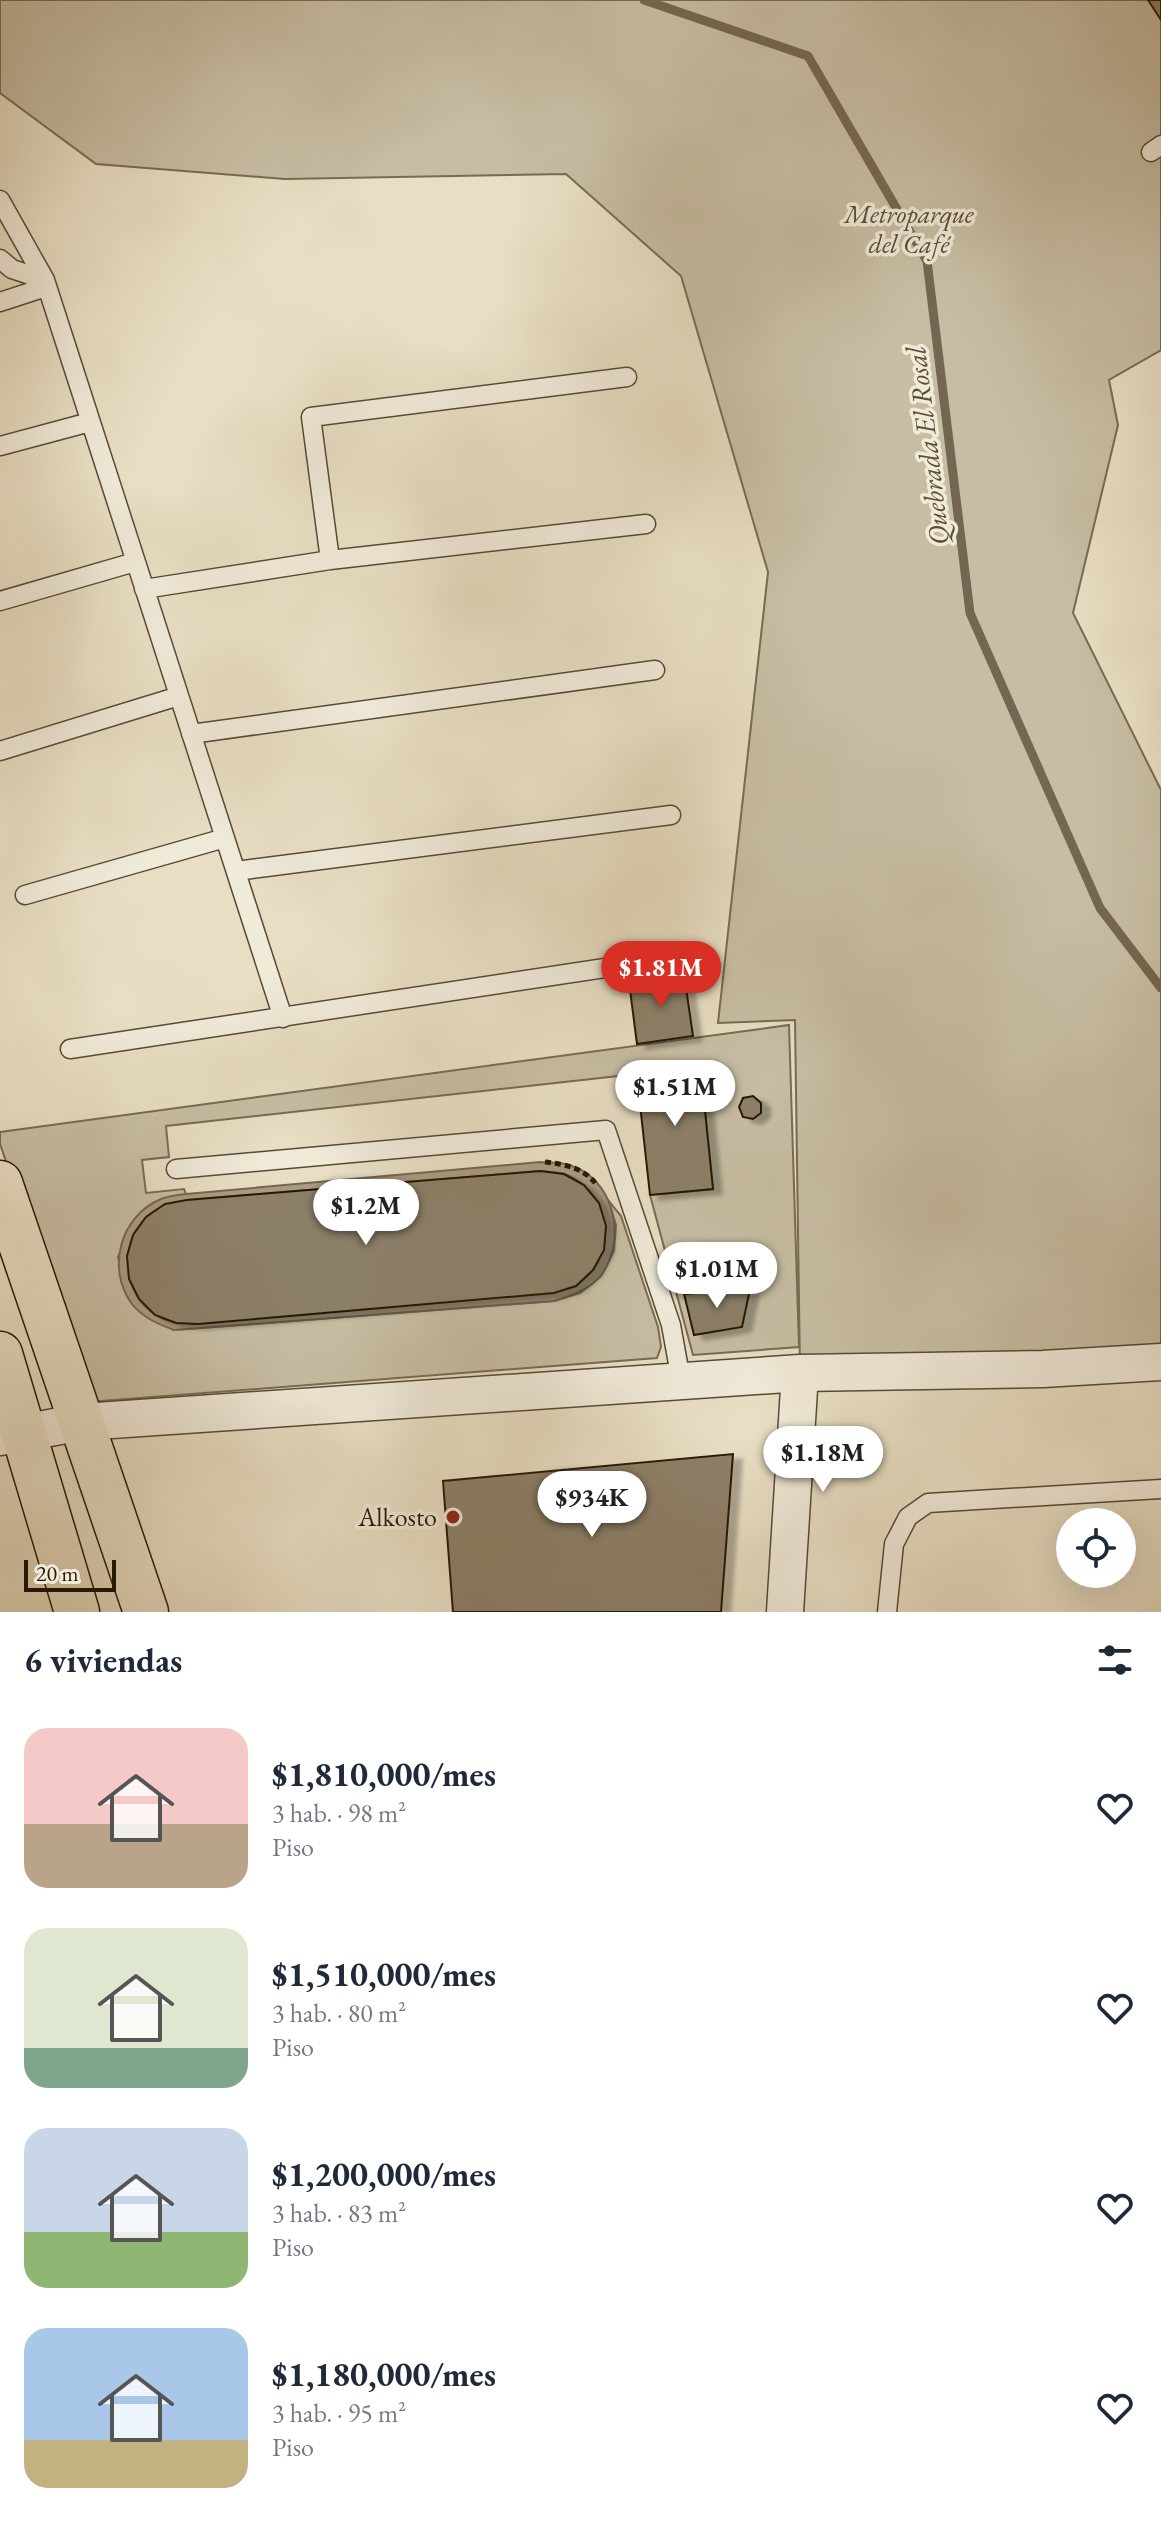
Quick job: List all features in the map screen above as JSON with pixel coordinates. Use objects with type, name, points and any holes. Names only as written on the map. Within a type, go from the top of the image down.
[{"type":"main road","points":[[0,1183],[146,1612]]},
{"type":"main road","points":[[0,1354],[11,1434],[77,1612]]},
{"type":"street","points":[[11,1434],[82,1422],[681,1380],[800,1373],[1043,1369],[1161,1362]]},
{"type":"street","points":[[785,1612],[800,1373]]},
{"type":"lane","points":[[0,200],[46,284],[283,1018]]},
{"type":"lane","points":[[0,259],[12,269],[46,284]]},
{"type":"lane","points":[[0,302],[46,284]]},
{"type":"lane","points":[[330,560],[311,417],[627,377]]},
{"type":"lane","points":[[0,446],[90,422]]},
{"type":"lane","points":[[144,589],[330,560],[646,524]]},
{"type":"lane","points":[[0,601],[135,562]]},
{"type":"lane","points":[[191,734],[655,670]]},
{"type":"lane","points":[[0,751],[179,696]]},
{"type":"lane","points":[[236,871],[671,815]]},
{"type":"lane","points":[[25,895],[225,838]]},
{"type":"lane","points":[[70,1049],[684,956]]},
{"type":"lane","points":[[176,1169],[606,1130],[671,1325],[681,1380]]},
{"type":"lane","points":[[887,1612],[894,1544],[908,1517],[928,1503],[1161,1489]]},
{"type":"path","points":[[540,1162],[567,1164],[591,1177],[600,1189]]},
{"type":"green space","name":"Metroparque del Café","points":[[0,0],[1161,0],[1161,350],[1109,380],[1118,425],[1073,613],[1161,790],[1161,1362],[800,1373],[795,1020],[718,1023],[768,572],[681,276],[566,174],[285,179],[96,164],[0,93]]},
{"type":"green space","points":[[789,1025],[799,1347],[693,1355],[650,1195],[713,1189],[700,1062],[637,1068],[636,1074],[166,1126],[169,1157],[142,1160],[146,1193],[184,1189],[186,1194],[158,1202],[142,1214],[118,1257],[132,1304],[174,1330],[554,1301],[580,1293],[601,1276],[614,1251],[616,1225],[608,1200],[621,1216],[658,1327],[661,1347],[657,1358],[88,1402],[0,1144],[0,1132]]},
{"type":"shaded area","points":[[540,1162],[559,1163],[581,1170],[595,1180],[605,1193],[611,1209],[614,1243],[610,1259],[597,1280],[580,1291],[554,1301],[174,1330],[146,1317],[132,1304],[124,1290],[119,1260],[127,1230],[147,1207],[170,1196]],"holes":[[[543,1171],[565,1174],[578,1181],[589,1190],[602,1214],[605,1242],[601,1256],[592,1271],[576,1286],[198,1324],[171,1321],[156,1315],[145,1306],[131,1282],[128,1268],[131,1240],[147,1217],[176,1202]]]},
{"type":"building","points":[[1148,0],[1161,0],[1161,20]]},
{"type":"building","points":[[684,974],[693,1036],[637,1044],[629,982]]},
{"type":"building","points":[[700,1062],[713,1189],[650,1195],[636,1068]]},
{"type":"building","points":[[753,1096],[761,1103],[761,1113],[753,1119],[743,1117],[739,1107],[743,1098]]},
{"type":"building","points":[[540,1171],[564,1174],[584,1185],[599,1203],[606,1226],[604,1250],[593,1270],[576,1286],[554,1293],[198,1324],[176,1323],[155,1315],[139,1299],[129,1279],[127,1256],[133,1235],[146,1217],[165,1204]]},
{"type":"building","points":[[750,1289],[742,1327],[694,1335],[684,1294]]},
{"type":"building","points":[[733,1454],[721,1612],[453,1612],[443,1481]]},
{"type":"waterway","name":"Quebrada El Rosal","points":[[644,0],[808,56],[927,261],[970,613],[1100,908],[1161,988]]},
{"type":"place","name":"Alkosto","points":[[453,1517]]}]
